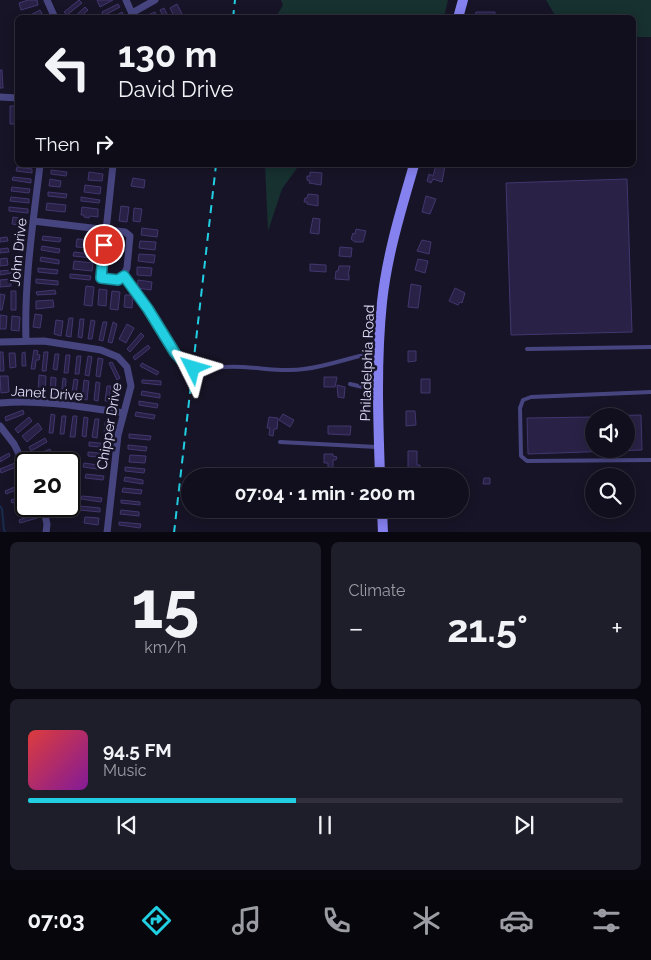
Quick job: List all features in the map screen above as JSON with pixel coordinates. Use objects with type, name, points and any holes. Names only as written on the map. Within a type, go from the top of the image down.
[{"type":"main road","points":[[459,15],[463,0]]},
{"type":"main road","name":"Philadelphia Road","points":[[380,468],[378,352],[382,301],[396,227],[413,167]]},
{"type":"main road","points":[[382,518],[382,532]]},
{"type":"street","points":[[47,0],[54,15]]},
{"type":"street","points":[[126,0],[133,15],[155,0]]},
{"type":"street","points":[[0,97],[15,98]]},
{"type":"street","name":"John Drive","points":[[26,341],[25,311],[40,167]]},
{"type":"street","points":[[33,221],[105,229],[125,232],[130,236],[127,268],[124,276],[118,280],[101,278],[105,229],[113,167]]},
{"type":"street","name":"Chipper Drive","points":[[0,342],[44,341],[101,350],[118,357],[129,372],[131,386],[118,435],[107,532]]},
{"type":"street","name":"Janet Drive","points":[[0,403],[32,402],[123,413]]},
{"type":"street","points":[[0,426],[18,452]]},
{"type":"street","points":[[45,517],[47,524],[46,532]]},
{"type":"lane","points":[[124,276],[148,309],[181,361],[193,368],[213,369],[238,366],[294,370],[335,363],[363,354],[378,352]]},
{"type":"lane","points":[[527,349],[651,347]]},
{"type":"lane","points":[[350,384],[378,390]]},
{"type":"lane","points":[[651,392],[531,398],[524,400],[520,408],[521,456],[527,461],[651,460]]},
{"type":"lane","points":[[280,442],[379,447]]},
{"type":"green space","points":[[281,0],[448,0],[444,15],[277,15],[283,5]]},
{"type":"green space","points":[[546,0],[651,0],[651,37],[636,37],[636,15],[555,15]]},
{"type":"green space","points":[[265,167],[297,167],[282,189],[268,231]]},
{"type":"building","points":[[37,0],[38,5],[21,10],[19,3]]},
{"type":"building","points":[[79,0],[82,3],[67,15],[64,12]]},
{"type":"building","points":[[97,0],[113,0],[100,7]]},
{"type":"building","points":[[118,4],[120,7],[105,15],[103,15],[102,12]]},
{"type":"building","points":[[177,4],[182,15],[174,15],[170,8]]},
{"type":"building","points":[[85,7],[88,10],[82,15],[76,15]]},
{"type":"building","points":[[164,8],[168,15],[162,15],[160,10]]},
{"type":"building","points":[[40,10],[43,15],[31,15]]},
{"type":"building","points":[[476,12],[495,12],[495,15],[476,15]]},
{"type":"building","points":[[0,70],[2,70],[3,88],[0,88]]},
{"type":"building","points":[[10,106],[15,106],[15,124],[10,124]]},
{"type":"building","points":[[17,167],[32,169],[32,173],[16,171]]},
{"type":"building","points":[[435,167],[445,167],[442,182],[433,179],[431,183],[427,181],[429,174],[433,176]]},
{"type":"building","points":[[51,170],[67,172],[66,176],[51,174]]},
{"type":"building","points":[[89,172],[103,174],[102,181],[88,180]]},
{"type":"building","points":[[310,172],[322,173],[321,185],[309,183],[310,181],[307,180],[307,176],[310,176]]},
{"type":"building","points":[[13,177],[31,179],[31,183],[12,180]]},
{"type":"building","points":[[133,178],[145,180],[144,188],[131,186]]},
{"type":"building","points":[[50,179],[61,181],[60,187],[49,186]]},
{"type":"building","points":[[627,179],[632,332],[511,335],[506,183]]},
{"type":"building","points":[[85,185],[101,187],[100,194],[84,192]]},
{"type":"building","points":[[12,187],[30,189],[29,193],[11,191]]},
{"type":"building","points":[[48,192],[67,194],[66,198],[48,196]]},
{"type":"building","points":[[308,194],[318,195],[318,206],[304,202]]},
{"type":"building","points":[[426,196],[436,199],[430,214],[422,212]]},
{"type":"building","points":[[11,197],[29,199],[29,203],[10,201]]},
{"type":"building","points":[[81,197],[100,200],[99,203],[81,201]]},
{"type":"building","points":[[47,203],[66,205],[65,212],[46,210]]},
{"type":"building","points":[[121,206],[129,207],[127,222],[119,221]]},
{"type":"building","points":[[9,207],[28,209],[28,213],[9,211]]},
{"type":"building","points":[[82,207],[98,209],[98,217],[84,217],[84,215],[81,215]]},
{"type":"building","points":[[134,208],[142,209],[140,222],[133,221]]},
{"type":"building","points":[[13,217],[25,219],[24,226],[12,224]]},
{"type":"building","points":[[313,218],[320,219],[319,234],[310,233]]},
{"type":"building","points":[[142,228],[158,230],[157,237],[141,235]]},
{"type":"building","points":[[356,229],[366,231],[363,242],[355,242],[351,239]]},
{"type":"building","points":[[19,232],[23,232],[21,251],[17,250]]},
{"type":"building","points":[[43,236],[61,238],[60,242],[42,240]]},
{"type":"building","points":[[7,237],[8,241],[0,242],[0,238]]},
{"type":"building","points":[[77,239],[94,240],[93,248],[76,247]]},
{"type":"building","points":[[422,240],[431,242],[429,254],[417,251]]},
{"type":"building","points":[[140,241],[156,242],[155,250],[139,248]]},
{"type":"building","points":[[42,246],[60,249],[59,253],[41,250]]},
{"type":"building","points":[[340,247],[352,248],[351,257],[339,256]]},
{"type":"building","points":[[8,248],[9,252],[0,253],[0,249]]},
{"type":"building","points":[[74,252],[92,254],[92,258],[73,256]]},
{"type":"building","points":[[139,254],[155,255],[154,263],[138,261]]},
{"type":"building","points":[[41,257],[59,260],[59,264],[40,261]]},
{"type":"building","points":[[7,258],[8,265],[0,266],[0,259]]},
{"type":"building","points":[[418,259],[428,261],[425,273],[415,270]]},
{"type":"building","points":[[74,261],[93,263],[92,271],[73,269]]},
{"type":"building","points":[[310,264],[326,265],[326,272],[310,271]]},
{"type":"building","points":[[339,266],[350,266],[349,280],[335,279]]},
{"type":"building","points":[[137,267],[152,268],[151,276],[137,275]]},
{"type":"building","points":[[38,268],[58,270],[57,274],[38,272]]},
{"type":"building","points":[[11,270],[12,273],[0,275],[0,271]]},
{"type":"building","points":[[70,274],[91,276],[90,280],[70,278]]},
{"type":"building","points":[[11,279],[11,286],[0,287],[0,280]]},
{"type":"building","points":[[36,279],[58,281],[58,285],[36,283]]},
{"type":"building","points":[[138,280],[152,282],[151,290],[137,288]]},
{"type":"building","points":[[411,284],[421,286],[418,308],[408,307]]},
{"type":"building","points":[[86,286],[94,287],[92,306],[84,305]]},
{"type":"building","points":[[455,288],[465,293],[462,303],[460,302],[458,305],[449,301]]},
{"type":"building","points":[[99,289],[107,290],[106,306],[98,305]]},
{"type":"building","points":[[55,290],[56,294],[37,295],[36,292]]},
{"type":"building","points":[[11,291],[16,291],[16,310],[11,310]]},
{"type":"building","points":[[112,291],[120,292],[118,310],[110,309]]},
{"type":"building","points":[[0,294],[5,295],[2,310],[0,310]]},
{"type":"building","points":[[125,295],[133,295],[132,308],[124,307]]},
{"type":"building","points":[[53,300],[54,307],[36,309],[36,301]]},
{"type":"building","points":[[35,314],[42,315],[40,328],[33,327]]},
{"type":"building","points":[[0,315],[7,316],[6,329],[0,329]]},
{"type":"building","points":[[12,316],[20,317],[19,331],[11,330]]},
{"type":"building","points":[[69,318],[73,318],[71,337],[66,336]]},
{"type":"building","points":[[80,319],[84,319],[82,338],[78,337]]},
{"type":"building","points":[[56,320],[63,321],[61,336],[54,334]]},
{"type":"building","points":[[91,320],[95,321],[92,339],[88,339]]},
{"type":"building","points":[[103,322],[107,322],[103,341],[99,340]]},
{"type":"building","points":[[113,322],[117,324],[112,343],[108,342]]},
{"type":"building","points":[[127,324],[134,328],[126,343],[119,339]]},
{"type":"building","points":[[141,333],[144,336],[130,352],[127,349]]},
{"type":"building","points":[[148,345],[150,348],[135,360],[133,357]]},
{"type":"building","points":[[34,350],[38,351],[37,354],[40,355],[39,360],[36,360],[35,369],[31,369]]},
{"type":"building","points":[[408,351],[416,351],[416,361],[408,362]]},
{"type":"building","points":[[0,352],[3,352],[4,371],[0,371]]},
{"type":"building","points":[[25,352],[26,366],[22,366],[22,353]]},
{"type":"building","points":[[44,352],[48,352],[46,371],[42,371]]},
{"type":"building","points":[[9,353],[15,353],[16,367],[10,368]]},
{"type":"building","points":[[55,354],[59,354],[57,370],[53,369]]},
{"type":"building","points":[[66,355],[70,355],[68,373],[64,373]]},
{"type":"building","points":[[77,356],[81,356],[79,374],[75,374]]},
{"type":"building","points":[[88,356],[92,357],[89,376],[85,375]]},
{"type":"building","points":[[98,358],[103,359],[100,377],[96,376]]},
{"type":"building","points":[[112,362],[120,378],[117,380],[109,363]]},
{"type":"building","points":[[142,363],[159,372],[157,375],[140,366]]},
{"type":"building","points":[[39,375],[46,376],[45,393],[38,393]]},
{"type":"building","points":[[0,376],[8,376],[9,392],[1,393]]},
{"type":"building","points":[[51,377],[56,378],[55,398],[50,398]]},
{"type":"building","points":[[324,377],[337,377],[335,387],[324,387]]},
{"type":"building","points":[[63,378],[66,379],[65,397],[61,397]]},
{"type":"building","points":[[74,379],[78,380],[75,400],[71,399]]},
{"type":"building","points":[[421,379],[430,379],[430,393],[421,393]]},
{"type":"building","points":[[84,380],[89,381],[87,400],[82,399]]},
{"type":"building","points":[[142,380],[161,381],[161,385],[142,383]]},
{"type":"building","points":[[96,382],[100,383],[98,401],[94,400]]},
{"type":"building","points":[[337,385],[345,387],[344,398],[338,397]]},
{"type":"building","points":[[107,386],[111,386],[109,401],[105,401]]},
{"type":"building","points":[[142,391],[160,394],[160,398],[141,395]]},
{"type":"building","points":[[139,401],[158,404],[157,408],[139,405]]},
{"type":"building","points":[[23,410],[24,414],[6,421],[5,417]]},
{"type":"building","points":[[406,411],[415,411],[416,425],[406,426]]},
{"type":"building","points":[[136,412],[155,415],[154,419],[135,416]]},
{"type":"building","points":[[51,414],[55,415],[53,433],[49,433]]},
{"type":"building","points":[[283,414],[294,420],[290,427],[279,420]]},
{"type":"building","points":[[635,415],[641,415],[642,450],[635,450]]},
{"type":"building","points":[[62,416],[66,416],[64,434],[60,434]]},
{"type":"building","points":[[73,416],[77,416],[75,437],[70,437]]},
{"type":"building","points":[[29,417],[32,421],[18,433],[15,429]]},
{"type":"building","points":[[84,417],[88,418],[86,437],[82,436]]},
{"type":"building","points":[[269,417],[278,418],[277,429],[274,429],[273,436],[269,435],[270,428],[267,428]]},
{"type":"building","points":[[585,417],[585,452],[528,454],[527,418]]},
{"type":"building","points":[[95,419],[99,419],[97,438],[92,437]]},
{"type":"building","points":[[105,422],[112,423],[110,437],[104,436]]},
{"type":"building","points":[[38,423],[42,429],[27,442],[22,436]]},
{"type":"building","points":[[328,426],[351,426],[350,435],[328,434]]},
{"type":"building","points":[[129,434],[151,436],[150,440],[129,438]]},
{"type":"building","points":[[45,438],[47,442],[31,451],[29,447]]},
{"type":"building","points":[[89,442],[108,444],[108,448],[89,446]]},
{"type":"building","points":[[128,445],[147,447],[146,451],[128,449]]},
{"type":"building","points":[[408,451],[417,451],[417,465],[420,465],[420,468],[408,468]]},
{"type":"building","points":[[88,452],[107,454],[106,458],[88,456]]},
{"type":"building","points":[[9,453],[10,456],[0,462],[0,458]]},
{"type":"building","points":[[324,454],[333,454],[333,456],[337,457],[336,460],[333,460],[333,468],[328,468],[328,463],[324,463]]},
{"type":"building","points":[[130,455],[146,456],[145,463],[129,462]]},
{"type":"building","points":[[15,463],[15,467],[1,473],[0,469]]},
{"type":"building","points":[[84,463],[105,466],[104,470],[83,467]]},
{"type":"building","points":[[125,467],[145,469],[144,473],[125,471]]},
{"type":"building","points":[[86,474],[104,476],[103,480],[85,478]]},
{"type":"building","points":[[125,477],[143,480],[143,484],[124,481]]},
{"type":"building","points":[[484,478],[490,478],[490,484],[483,484]]},
{"type":"building","points":[[15,487],[15,490],[6,494],[5,491]]},
{"type":"building","points":[[123,488],[142,490],[141,494],[122,492]]},
{"type":"building","points":[[82,496],[102,498],[101,502],[81,499]]},
{"type":"building","points":[[121,500],[140,502],[140,505],[121,503]]},
{"type":"building","points":[[80,506],[100,508],[100,512],[80,510]]},
{"type":"building","points":[[121,510],[139,512],[139,516],[120,514]]},
{"type":"building","points":[[28,517],[37,518],[20,523],[19,520]]},
{"type":"building","points":[[85,517],[99,518],[98,525],[84,523]]},
{"type":"building","points":[[119,522],[141,524],[140,528],[119,525]]},
{"type":"waterway","points":[[0,506],[5,532]]},
{"type":"railway","points":[[233,15],[235,0]]},
{"type":"railway","points":[[174,532],[216,167]]},
{"type":"route","points":[[104,245],[101,278],[118,280],[124,276],[148,309],[181,361],[193,368]]}]
